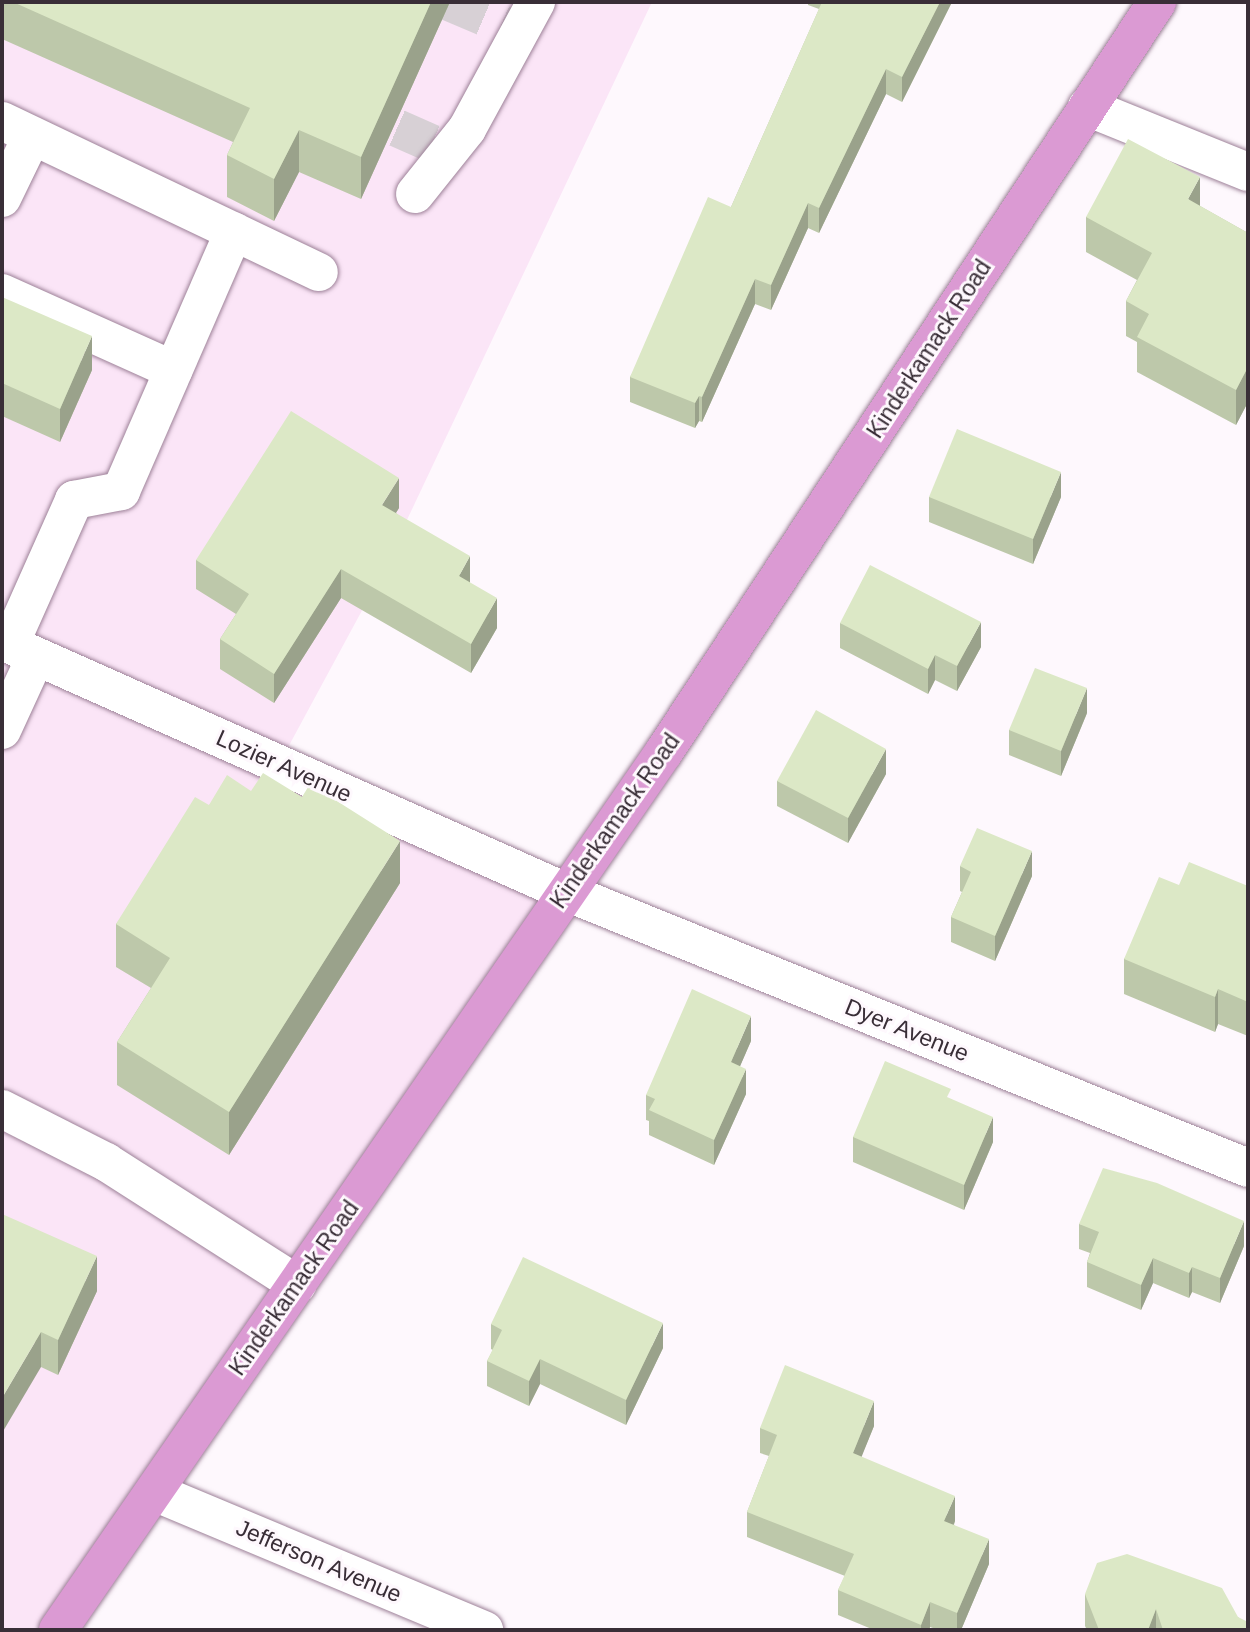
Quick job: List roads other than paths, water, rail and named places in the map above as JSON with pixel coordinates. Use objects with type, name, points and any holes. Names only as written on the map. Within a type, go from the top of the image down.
[{"type":"main road","name":"Kinderkamack Road","points":[[58,1630],[566,892],[1157,2]]},
{"type":"street","points":[[415,194],[467,129],[536,2]]},
{"type":"street","points":[[1087,107],[1248,172]]},
{"type":"street","points":[[2,198],[17,128],[319,272]]},
{"type":"street","points":[[2,730],[16,647],[74,500],[121,491],[234,231]]},
{"type":"street","points":[[2,293],[173,370]]},
{"type":"street","name":"Lozier Avenue","points":[[16,647],[566,892]]},
{"type":"street","name":"Dyer Avenue","points":[[566,892],[1248,1168]]},
{"type":"street","points":[[2,1109],[106,1162],[297,1284]]},
{"type":"street","name":"Jefferson Avenue","points":[[154,1492],[484,1630]]},
{"type":"tunnel","points":[[449,2],[520,32]]},
{"type":"tunnel","points":[[345,105],[449,151]]}]
